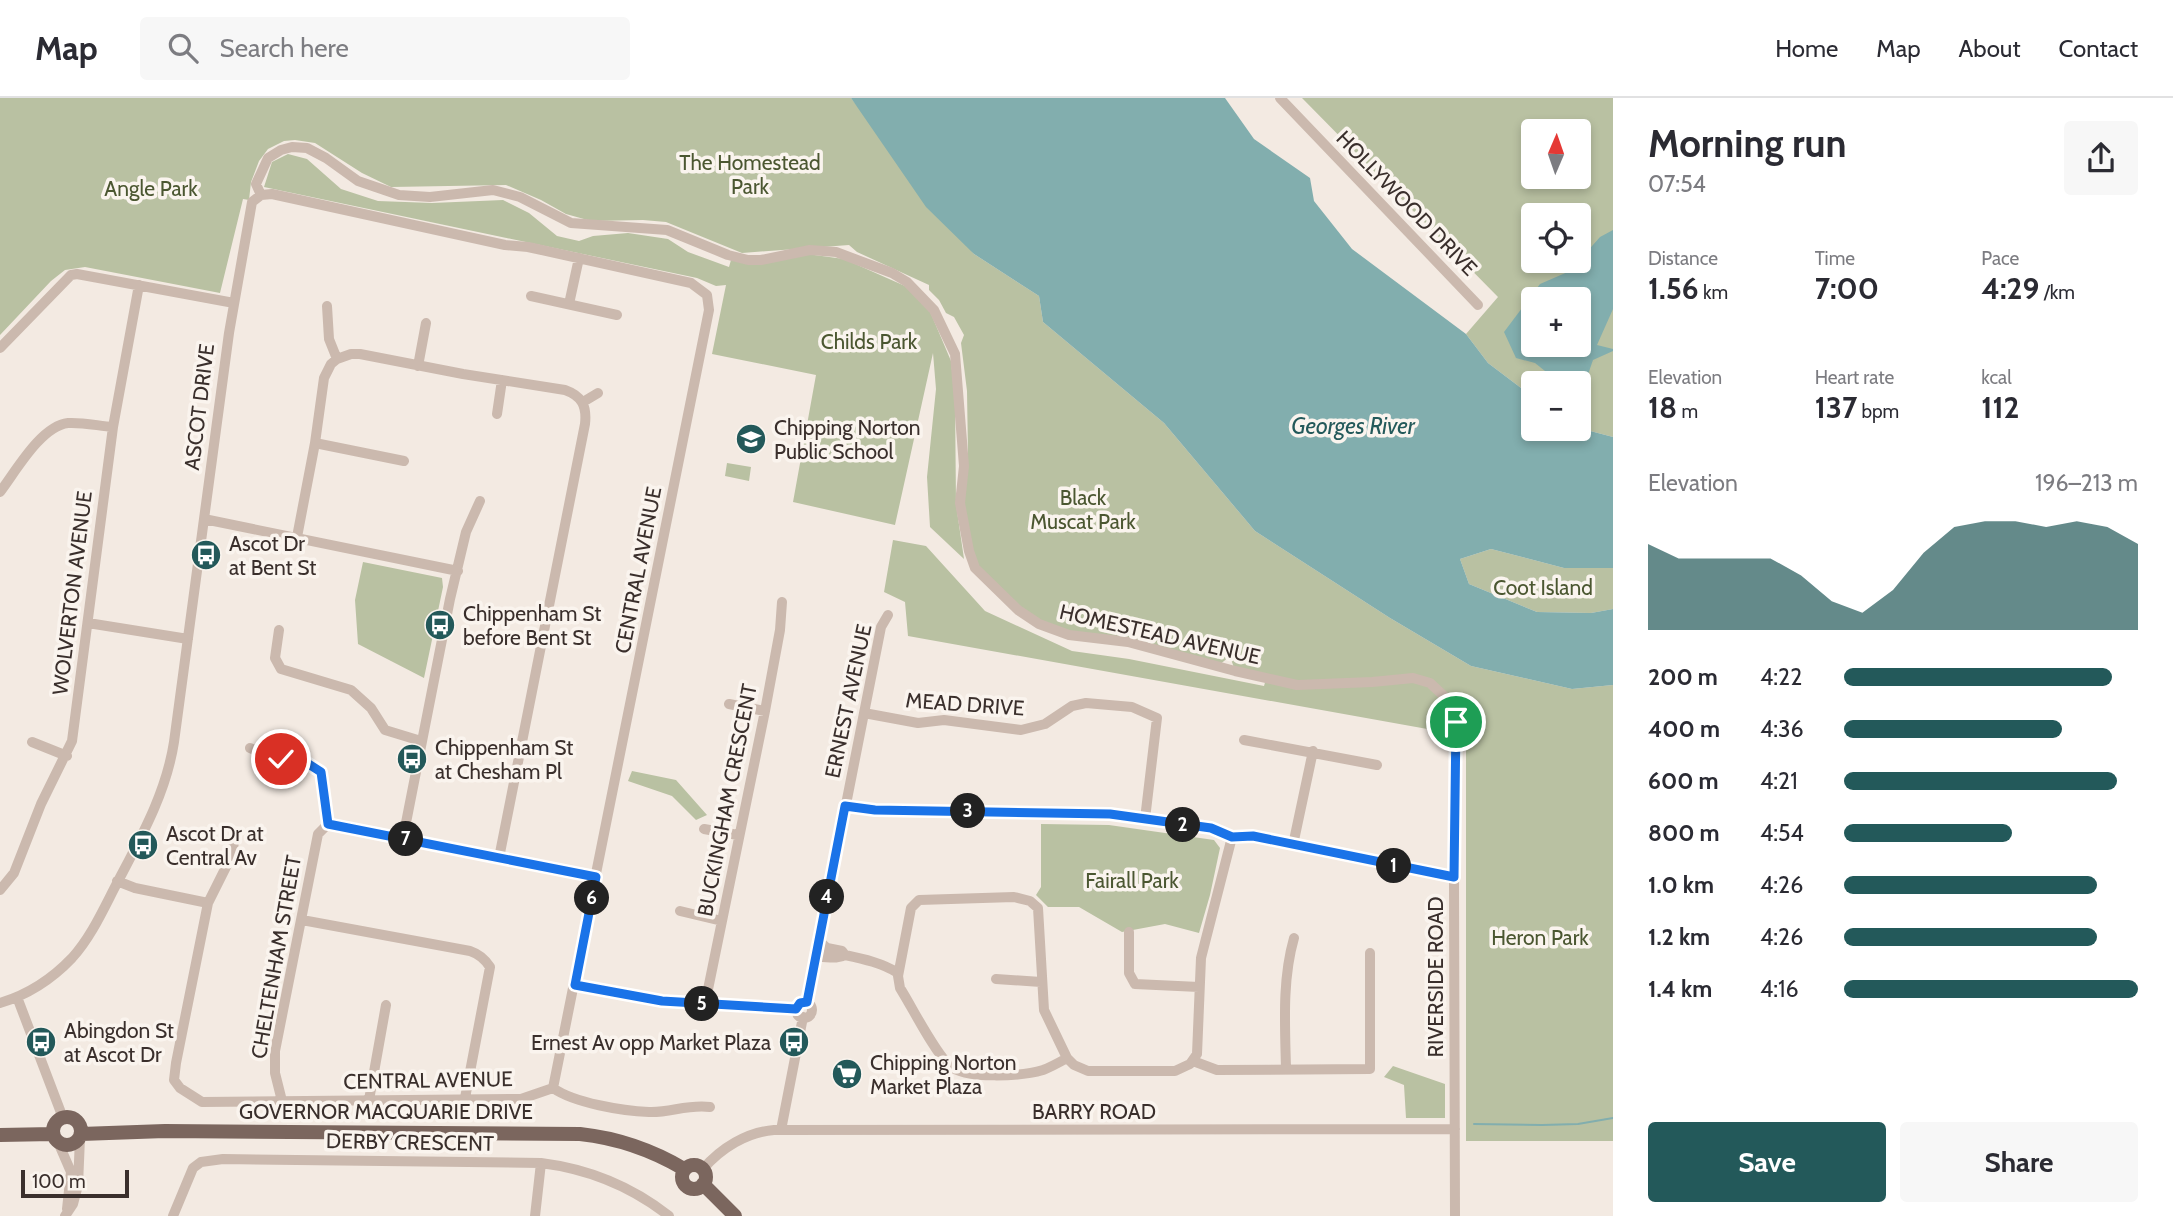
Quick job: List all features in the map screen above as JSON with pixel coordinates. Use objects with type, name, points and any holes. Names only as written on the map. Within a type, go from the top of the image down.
[{"type":"main road","points":[[0,1135],[56,1138],[70,1145],[80,1136],[78,1122],[63,1118],[56,1122],[56,1138]]},
{"type":"main road","name":"GOVERNOR MACQUARIE DRIVE","points":[[80,1136],[165,1131],[580,1134],[635,1146],[684,1170]]},
{"type":"main road","points":[[693,1164],[703,1169],[706,1177],[703,1184],[696,1189],[688,1188],[681,1178],[684,1170],[693,1164]]},
{"type":"main road","points":[[703,1184],[735,1216]]},
{"type":"street","name":"HOLLYWOOD DRIVE","points":[[1280,98],[1478,305]]},
{"type":"street","name":"HOMESTEAD AVENUE","points":[[261,195],[256,184],[268,158],[281,150],[300,147],[314,150],[358,181],[399,195],[430,197],[494,190],[520,197],[571,223],[667,230],[728,255],[748,260],[823,250],[848,256],[882,270],[906,282],[934,310],[955,354],[964,466],[960,503],[969,551],[975,568],[995,590],[1027,617],[1069,635],[1129,642],[1297,685],[1413,678],[1430,683],[1446,698]]},
{"type":"street","points":[[261,195],[272,194],[479,240],[579,258],[569,304]]},
{"type":"street","name":"ASCOT DRIVE","points":[[0,1003],[47,980],[72,958],[87,938],[148,822],[167,776],[233,303],[252,202],[261,195]]},
{"type":"street","name":"CENTRAL AVENUE","points":[[208,903],[174,1080],[180,1088],[202,1102],[521,1099],[553,1088],[709,310],[706,295],[691,282],[579,258]]},
{"type":"street","points":[[0,348],[71,275],[233,303]]},
{"type":"street","name":"WOLVERTON AVENUE","points":[[0,890],[14,873],[41,804],[67,756],[72,741],[113,427],[139,285]]},
{"type":"street","points":[[531,296],[617,315]]},
{"type":"street","points":[[327,306],[329,339],[337,359]]},
{"type":"street","points":[[418,366],[426,323]]},
{"type":"street","points":[[297,537],[324,378],[337,359],[360,354],[565,390],[583,402],[585,424],[499,858]]},
{"type":"street","points":[[497,414],[502,380]]},
{"type":"street","points":[[583,402],[598,393]]},
{"type":"street","points":[[0,492],[44,434],[55,426],[69,423],[113,427]]},
{"type":"street","points":[[315,443],[404,461]]},
{"type":"street","points":[[402,838],[466,532],[480,500]]},
{"type":"street","points":[[204,519],[458,571]]},
{"type":"street","name":"BUCKINGHAM CRESCENT","points":[[705,1004],[765,711],[780,630],[782,603]]},
{"type":"street","name":"ERNEST AVENUE","points":[[799,1013],[800,1003],[807,1002],[881,627],[888,615]]},
{"type":"street","points":[[88,623],[188,639]]},
{"type":"street","points":[[279,630],[275,658],[281,668],[351,690],[371,708],[385,730],[421,741]]},
{"type":"street","name":"RIVERSIDE ROAD","points":[[1446,698],[1456,722],[1455,1216]]},
{"type":"street","name":"MEAD DRIVE","points":[[864,713],[918,723],[944,720],[1021,730],[1045,724],[1072,706],[1086,703],[1132,707],[1157,718],[1145,819]]},
{"type":"street","points":[[729,704],[765,711]]},
{"type":"street","points":[[1244,740],[1377,765]]},
{"type":"street","points":[[32,742],[67,756]]},
{"type":"street","points":[[250,748],[267,756],[307,763],[321,772],[328,824],[596,877]]},
{"type":"street","points":[[1293,845],[1313,751]]},
{"type":"street","points":[[845,806],[875,810],[1110,814],[1211,828],[1232,837],[1253,836],[1454,877]]},
{"type":"street","name":"CHELTENHAM STREET","points":[[282,1101],[275,1073],[275,1051],[318,834],[328,824]]},
{"type":"street","points":[[704,829],[738,835]]},
{"type":"street","points":[[117,881],[135,888],[208,903],[232,855],[235,835]]},
{"type":"street","points":[[1067,1058],[1045,1069],[1025,1074],[966,1074],[957,1071],[943,1058],[900,988],[898,973],[911,908],[919,900],[1014,897],[1030,901],[1038,908],[1044,1010],[1067,1058],[1074,1065],[1088,1071],[1175,1071],[1186,1068],[1193,1061],[1199,1045],[1201,958],[1232,837]]},
{"type":"street","points":[[680,911],[722,921]]},
{"type":"street","points":[[302,920],[470,951],[478,954],[487,963],[490,967],[465,1098]]},
{"type":"street","points":[[1129,932],[1129,973],[1135,984],[1199,987]]},
{"type":"street","points":[[1286,1069],[1285,1005],[1294,938]]},
{"type":"street","points":[[819,941],[827,948],[875,962],[898,973]]},
{"type":"street","points":[[1193,1061],[1217,1070],[1370,1069],[1370,953]]},
{"type":"street","points":[[816,957],[840,958],[845,955]]},
{"type":"street","points":[[875,962],[881,959],[901,960]]},
{"type":"street","points":[[996,979],[1041,982]]},
{"type":"street","points":[[575,985],[649,999],[799,1013],[781,1130]]},
{"type":"street","points":[[17,997],[63,1118]]},
{"type":"street","points":[[369,1100],[386,1005]]},
{"type":"street","points":[[553,1088],[564,1096],[632,1110],[652,1112],[692,1105],[710,1107]]},
{"type":"street","name":"BARRY ROAD","points":[[703,1169],[721,1151],[761,1131],[1455,1129]]},
{"type":"street","points":[[66,1214],[74,1204],[78,1185],[80,1136]]},
{"type":"street","points":[[56,1138],[71,1172],[66,1214]]},
{"type":"street","name":"DERBY CRESCENT","points":[[173,1216],[189,1173],[207,1160],[541,1163],[571,1167],[601,1177],[640,1195],[669,1216]]},
{"type":"street","points":[[535,1216],[541,1163]]},
{"type":"green space","points":[[0,98],[851,98],[974,254],[1039,296],[1043,322],[1164,423],[1255,531],[1390,618],[1471,666],[1572,689],[1613,685],[1613,1141],[1466,1141],[1466,733],[1444,732],[908,636],[905,602],[884,592],[893,540],[926,546],[985,611],[1072,651],[1129,659],[1264,686],[1266,679],[1235,671],[1230,656],[1218,666],[1039,624],[975,568],[960,503],[968,454],[967,391],[961,343],[964,335],[954,317],[946,313],[929,290],[929,285],[857,252],[849,245],[742,253],[666,222],[591,221],[566,214],[506,185],[391,187],[362,173],[315,143],[295,140],[284,141],[268,149],[259,161],[251,182],[249,200],[243,199],[220,293],[85,267],[65,270],[51,281],[0,335]]},
{"type":"green space","points":[[1302,98],[1613,98],[1613,437],[1591,431],[1591,371],[1521,371],[1521,388],[1488,363],[1466,334],[1498,297]]},
{"type":"green space","name":"Childs Park","points":[[288,154],[307,159],[341,189],[378,201],[432,203],[503,200],[529,213],[557,236],[579,241],[593,236],[628,233],[668,239],[688,252],[729,267],[731,260],[807,254],[844,259],[905,286],[929,309],[951,361],[955,399],[956,504],[964,559],[930,527],[927,477],[936,389],[933,353],[895,525],[793,502],[816,375],[712,354],[726,285],[716,286],[697,278],[264,187],[272,162]]},
{"type":"green space","points":[[727,463],[751,467],[749,481],[725,476]]},
{"type":"green space","name":"Coot Island","points":[[1491,549],[1564,568],[1613,568],[1613,609],[1591,613],[1537,612],[1469,584],[1460,559]]},
{"type":"green space","points":[[363,562],[442,578],[443,587],[424,678],[358,644],[355,600]]},
{"type":"green space","points":[[632,771],[676,780],[707,815],[696,820],[672,796],[628,781]]},
{"type":"green space","name":"Fairall Park","points":[[1041,824],[1109,825],[1214,840],[1220,848],[1199,933],[1165,924],[1122,932],[1079,907],[1048,907],[1036,895],[1041,887]]},
{"type":"green space","points":[[1393,1066],[1445,1084],[1445,1118],[1406,1118],[1404,1085],[1384,1077]]},
{"type":"water","name":"Georges River","points":[[851,98],[1225,98],[1254,139],[1310,178],[1314,201],[1352,249],[1466,334],[1488,363],[1521,388],[1521,441],[1591,441],[1591,431],[1613,437],[1613,568],[1564,568],[1491,549],[1460,559],[1469,584],[1537,612],[1591,613],[1613,609],[1613,685],[1572,689],[1471,666],[1390,618],[1255,531],[1164,423],[1043,322],[1039,296],[974,254],[926,207]]},
{"type":"water","points":[[1613,230],[1613,309],[1597,345],[1613,351],[1593,360],[1589,371],[1545,371],[1535,363],[1516,358],[1504,332],[1521,309],[1521,357],[1591,357],[1591,287],[1538,287],[1565,273],[1591,273],[1591,247],[1600,237]]},
{"type":"waterway","points":[[1474,1124],[1578,1124],[1613,1118]]},
{"type":"place","name":"Chipping Norton Public School","points":[[751,439]]},
{"type":"place","name":"Ascot Dr at Bent St","points":[[206,555]]},
{"type":"place","name":"Chippenham St before Bent St","points":[[440,625]]},
{"type":"place","name":"Chippenham St at Chesham Pl","points":[[412,759]]},
{"type":"place","name":"Ascot Dr at Central Av","points":[[143,845]]},
{"type":"place","name":"Abingdon St at Ascot Dr","points":[[41,1042]]},
{"type":"place","name":"Ernest Av opp Market Plaza","points":[[794,1042]]},
{"type":"place","name":"Chipping Norton Market Plaza","points":[[847,1074]]},
{"type":"route","points":[[281,759],[307,763],[321,772],[328,824],[596,877],[575,985],[662,1001],[796,1009],[798,1004],[807,1002],[845,806],[875,810],[1110,814],[1211,828],[1232,837],[1253,836],[1454,877],[1456,722]]},
{"type":"park label","name":"The Homestead Park","points":[[750,174]]},
{"type":"park label","name":"Angle Park","points":[[151,188]]},
{"type":"park label","name":"Black Muscat Park","points":[[1083,509]]},
{"type":"park label","name":"Heron Park","points":[[1540,937]]}]
